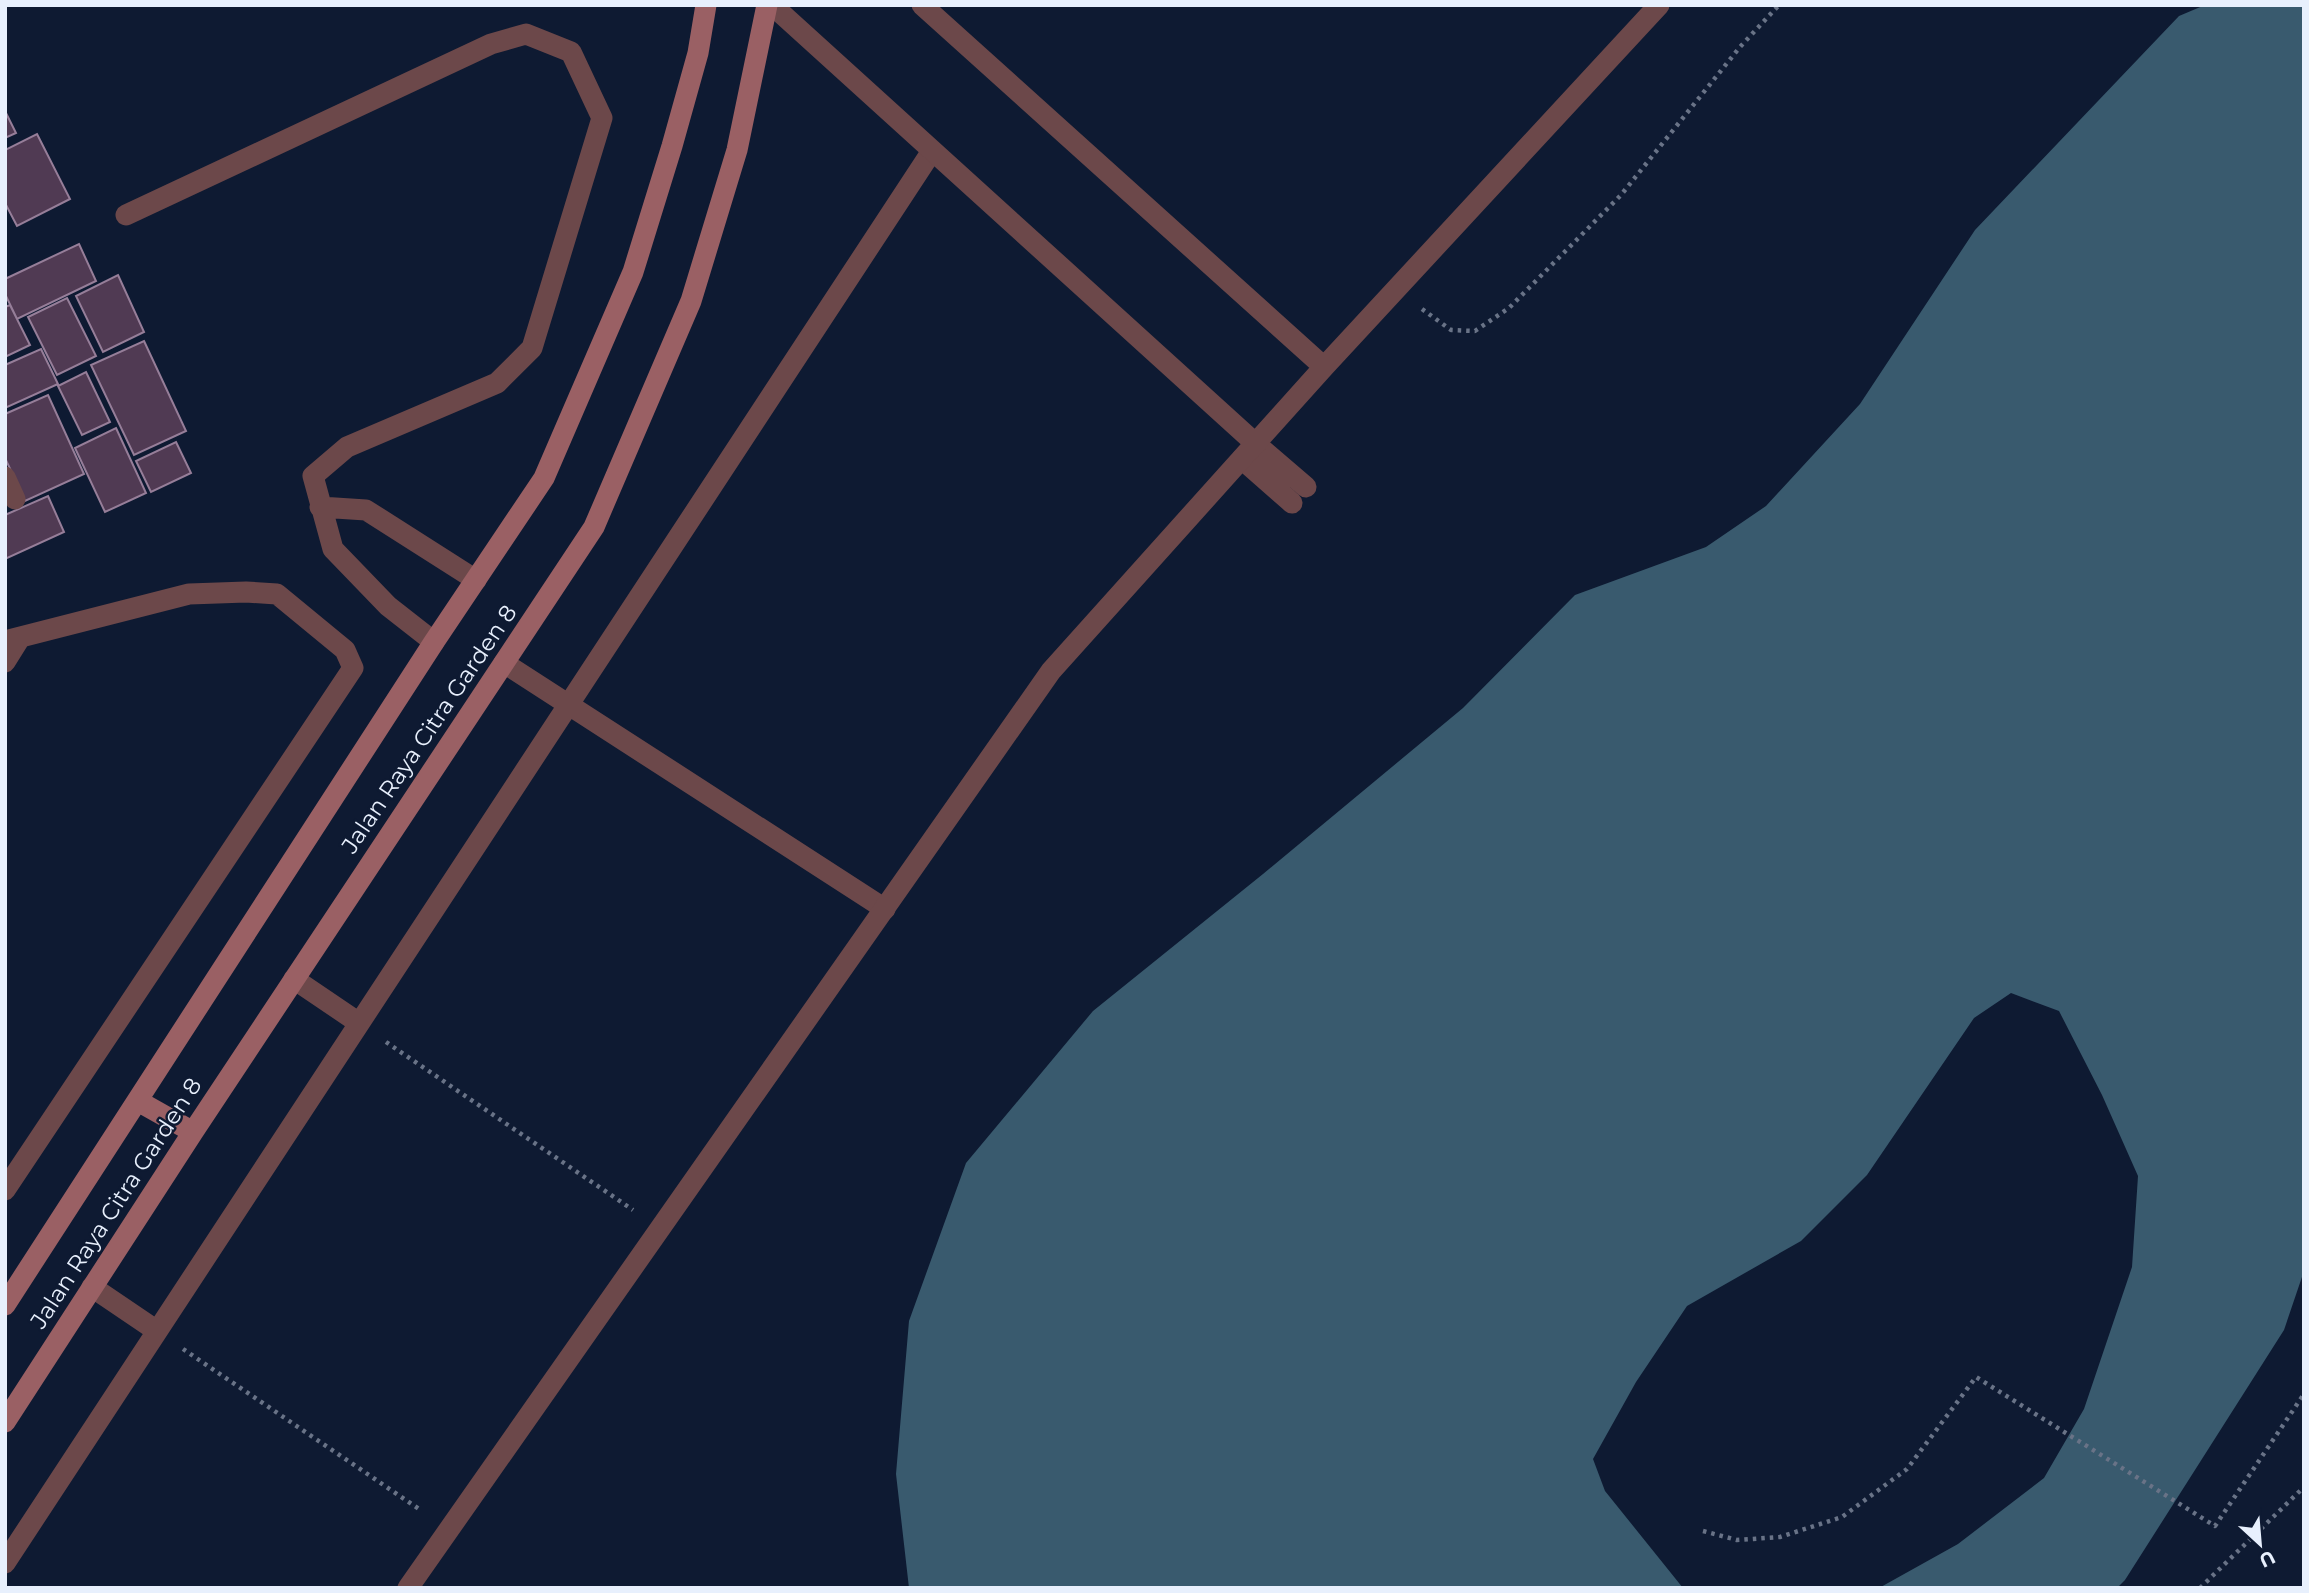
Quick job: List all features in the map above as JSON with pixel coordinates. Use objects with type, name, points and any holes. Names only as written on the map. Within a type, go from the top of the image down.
[{"type":"street","name":"Jalan Raya Citra Garden 8","points":[[5,1305],[434,642],[544,478],[633,272],[698,52],[706,5]]},
{"type":"street","name":"Jalan Raya Citra Garden 8","points":[[5,1422],[193,1132],[594,527],[691,301],[737,150],[769,5]]},
{"type":"street","points":[[769,5],[932,151],[1299,495]]},
{"type":"street","points":[[922,5],[1324,367]]},
{"type":"street","points":[[408,1588],[1051,671],[1324,367],[1659,5]]},
{"type":"street","points":[[126,215],[491,44],[526,34],[571,52],[602,118],[532,348],[497,383],[347,447],[313,476],[333,549],[388,606],[434,642]]},
{"type":"street","points":[[5,1563],[932,151]]},
{"type":"street","points":[[5,477],[15,499]]},
{"type":"street","points":[[320,507],[366,510],[476,580]]},
{"type":"street","points":[[5,662],[13,640],[189,594],[246,592],[277,594],[345,650],[353,668],[5,1190]]},
{"type":"street","points":[[504,663],[885,909]]},
{"type":"street","points":[[295,979],[359,1023]]},
{"type":"street","points":[[138,1101],[193,1132]]},
{"type":"street","points":[[92,1287],[157,1331]]},
{"type":"path","points":[[1396,290],[1451,330],[1475,331],[1509,308],[1621,195],[1740,47],[1779,5]]},
{"type":"path","points":[[359,1023],[660,1228]]},
{"type":"path","points":[[157,1331],[449,1529]]},
{"type":"path","points":[[1703,1531],[1737,1539],[1780,1537],[1842,1517],[1907,1469],[1976,1377],[2215,1526],[2304,1394]]},
{"type":"path","points":[[2200,1588],[2304,1487]]},
{"type":"water","points":[[2205,5],[2304,5],[2304,1271],[2284,1330],[2125,1580],[2117,1588],[1879,1588],[1958,1544],[2044,1478],[2084,1409],[2132,1267],[2138,1176],[2102,1095],[2059,1011],[2011,993],[1974,1018],[1867,1175],[1801,1241],[1687,1306],[1636,1382],[1593,1459],[1605,1491],[1683,1588],[909,1588],[896,1474],[909,1321],[966,1163],[1093,1011],[1463,708],[1575,595],[1706,547],[1766,506],[1860,404],[1975,230],[2179,16]]},
{"type":"building","points":[[5,111],[16,133],[5,138]]},
{"type":"building","points":[[37,134],[70,199],[17,226],[5,203],[5,150]]},
{"type":"building","points":[[79,244],[96,281],[17,319],[5,294],[5,279]]},
{"type":"building","points":[[118,275],[144,332],[103,352],[76,296]]},
{"type":"building","points":[[67,298],[96,356],[57,375],[28,317]]},
{"type":"building","points":[[10,305],[30,345],[5,357],[5,307]]},
{"type":"building","points":[[144,341],[186,431],[134,455],[91,365]]},
{"type":"building","points":[[41,349],[58,384],[5,408],[5,365]]},
{"type":"building","points":[[86,372],[110,422],[82,435],[58,386]]},
{"type":"building","points":[[48,395],[84,474],[25,501],[5,458],[5,414]]},
{"type":"building","points":[[116,428],[146,493],[105,512],[75,448]]},
{"type":"building","points":[[176,442],[191,473],[151,492],[136,461]]},
{"type":"building","points":[[48,496],[64,532],[5,559],[5,515]]}]
